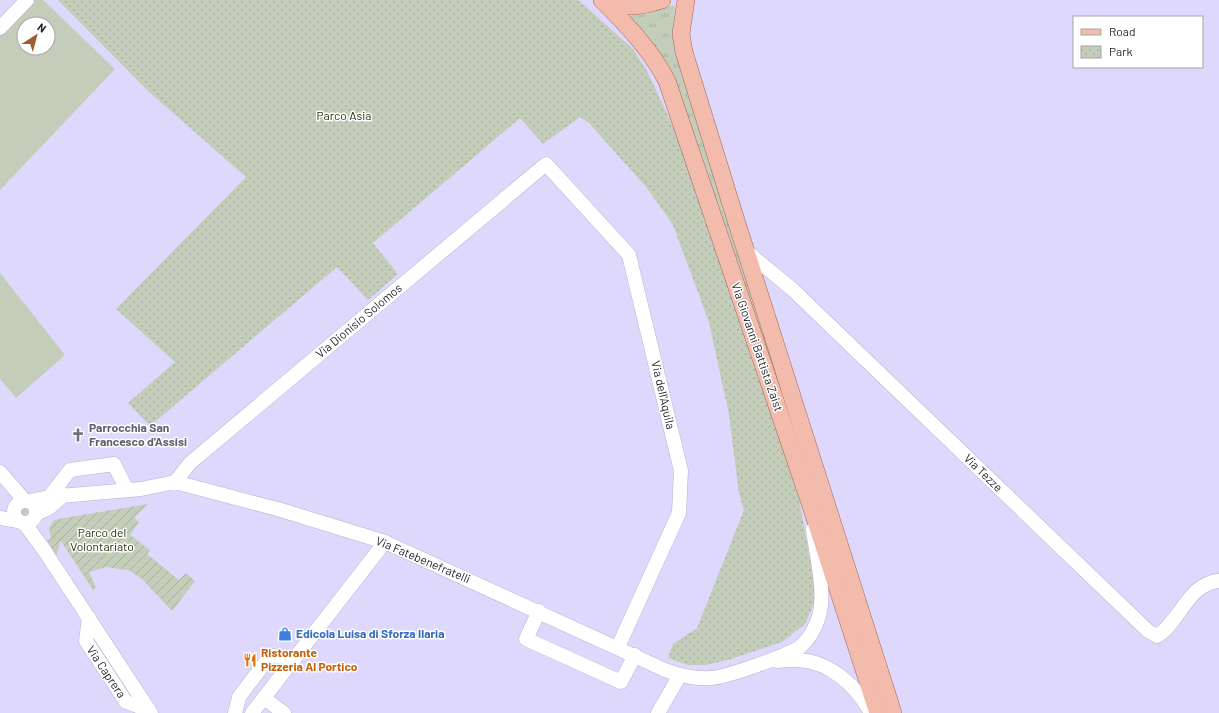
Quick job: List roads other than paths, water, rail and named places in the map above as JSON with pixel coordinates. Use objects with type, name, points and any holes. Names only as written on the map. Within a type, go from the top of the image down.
[{"type":"main road","name":"Via Giovanni Battista Zaist","points":[[602,0],[624,7],[644,6],[662,0]]},
{"type":"main road","name":"Via Giovanni Battista Zaist","points":[[602,0],[634,32],[652,54],[667,81],[811,506],[878,713]]},
{"type":"main road","name":"Via Giovanni Battista Zaist","points":[[686,0],[681,34],[684,52],[893,713]]},
{"type":"street","points":[[0,28],[27,0]]},
{"type":"street","name":"Via Dionisio Solomos","points":[[175,482],[190,463],[546,164]]},
{"type":"street","name":"Via dell'Aquila","points":[[546,164],[629,255],[681,471],[679,513],[618,647]]},
{"type":"street","name":"Via Tezze","points":[[746,251],[792,289],[1148,632],[1157,636],[1167,631],[1194,592],[1206,585],[1219,581]]},
{"type":"street","points":[[49,497],[70,470],[114,464],[127,490]]},
{"type":"street","name":"Via Caprera","points":[[2,475],[25,511],[44,550],[150,711]]},
{"type":"street","name":"Via Fatebenefratelli","points":[[25,511],[49,497],[127,490],[175,482],[281,510],[385,542],[680,675],[714,678],[768,661],[800,647],[814,629],[822,600],[811,506]]},
{"type":"street","points":[[0,511],[25,511],[48,508],[64,495]]},
{"type":"street","points":[[0,518],[25,511]]},
{"type":"street","points":[[252,713],[385,542]]},
{"type":"street","points":[[538,611],[526,639],[621,682],[635,655]]},
{"type":"street","points":[[235,713],[239,698],[270,656],[296,657]]},
{"type":"street","name":"Via Fatebenefratelli","points":[[768,661],[799,660],[822,665],[836,673],[856,690],[871,713]]},
{"type":"street","points":[[658,713],[680,675]]},
{"type":"street","points":[[264,698],[284,713]]},
{"type":"place","name":"Parrocchia San Francesco d'Assisi","points":[[78,435]]},
{"type":"place","name":"Edicola Luisa di Sforza Ilaria","points":[[285,634]]},
{"type":"place","name":"Ristorante Pizzeria Al Portico","points":[[250,660]]},
{"type":"park label","name":"Parco Asia","points":[[344,116]]},
{"type":"park label","name":"Parco del Volontariato","points":[[102,540]]}]
